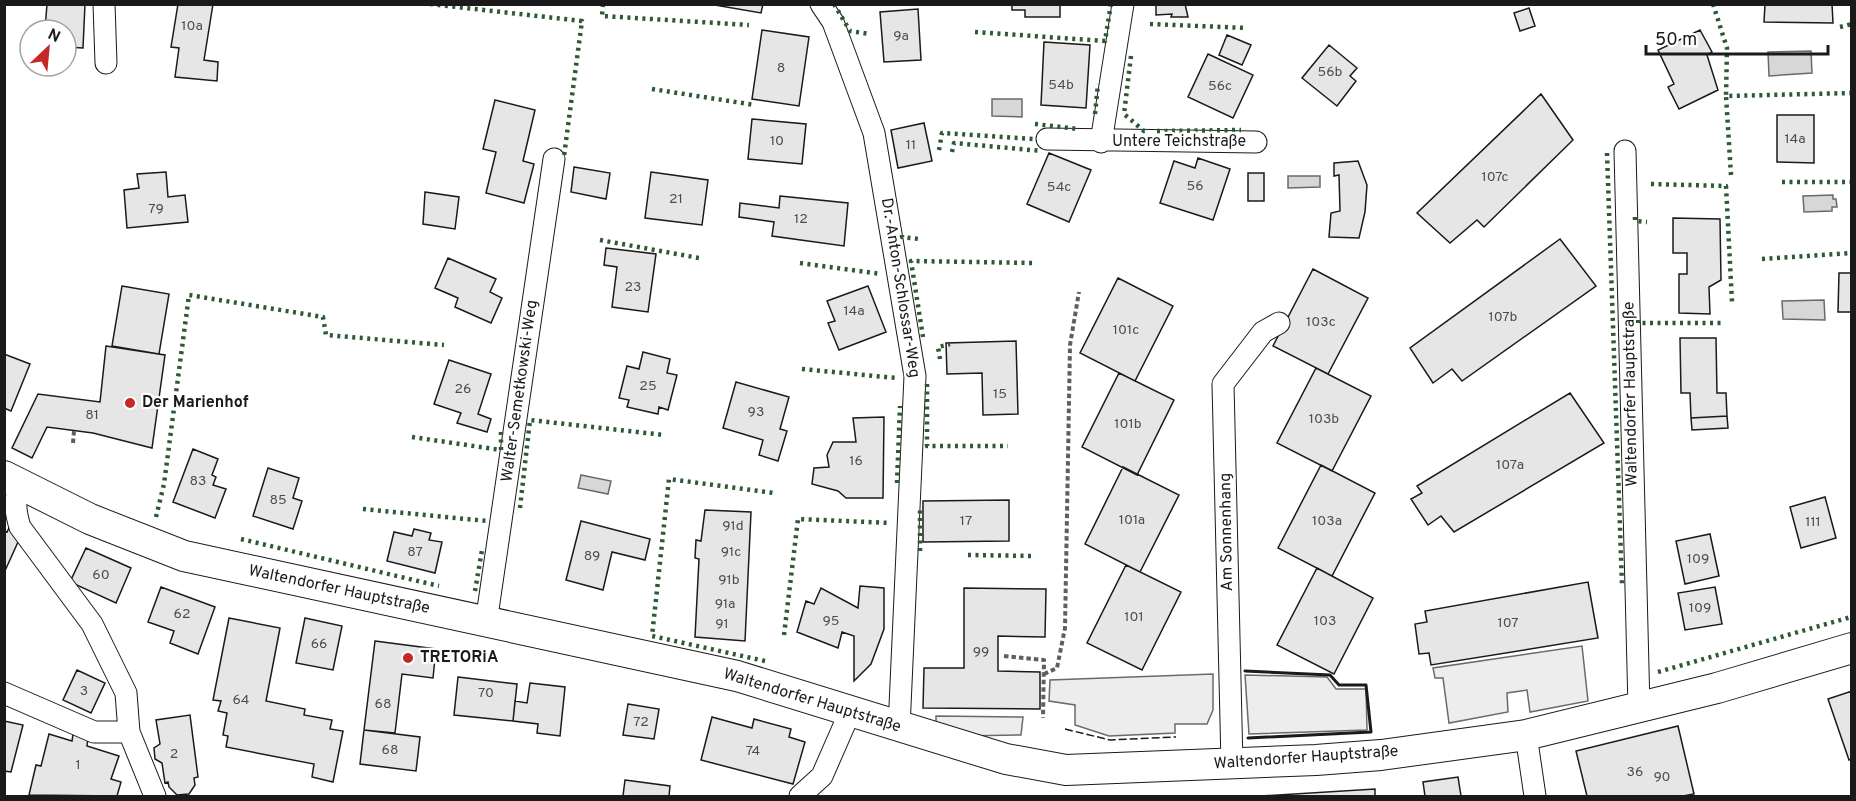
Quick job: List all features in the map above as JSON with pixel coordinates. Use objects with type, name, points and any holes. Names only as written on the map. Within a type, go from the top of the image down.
[{"type":"main road","name":"Waltendorfer Hauptstraße","points":[[12,480],[90,519],[184,556],[737,676],[899,728],[1006,759],[1066,770],[1232,764],[1381,755],[1526,735],[1639,708],[1851,648]]},
{"type":"street","points":[[104,4],[106,63]]},
{"type":"street","name":"Dr.-Anton-Schlossar-Weg","points":[[821,4],[833,22],[874,133],[915,376],[899,728]]},
{"type":"street","name":"Untere Teichstraße","points":[[1101,142],[1123,4]]},
{"type":"street","name":"Untere Teichstraße","points":[[1047,139],[1101,142],[1256,142]]},
{"type":"street","name":"Waltendorfer Hauptstraße","points":[[1625,151],[1639,708]]},
{"type":"street","name":"Walter-Semetkowski-Weg","points":[[486,623],[554,159]]},
{"type":"street","name":"Am Sonnenhang","points":[[1232,764],[1223,384],[1263,332],[1278,323]]},
{"type":"street","points":[[12,480],[15,510],[20,527],[92,624],[126,693],[129,732],[155,796]]},
{"type":"street","points":[[4,693],[94,732],[129,732]]},
{"type":"street","points":[[800,796],[822,776],[850,712]]},
{"type":"street","points":[[1526,735],[1535,796]]},
{"type":"path","points":[[1044,674],[1058,668],[1065,628],[1070,345],[1079,292]]},
{"type":"path","points":[[73,443],[74,431]]},
{"type":"path","points":[[1004,656],[1044,660],[1043,718]]},
{"type":"shaded area","points":[[1811,51],[1812,73],[1769,76],[1768,52]]},
{"type":"shaded area","points":[[992,99],[1022,99],[1022,117],[992,116]]},
{"type":"shaded area","points":[[1288,176],[1320,176],[1320,187],[1288,188]]},
{"type":"shaded area","points":[[1833,195],[1837,207],[1832,207],[1832,211],[1804,212],[1803,196]]},
{"type":"shaded area","points":[[1824,300],[1825,320],[1783,319],[1782,301]]},
{"type":"shaded area","points":[[581,475],[611,481],[608,494],[578,488]]},
{"type":"shaded area","points":[[1582,646],[1588,701],[1530,712],[1527,690],[1507,693],[1508,712],[1449,723],[1443,678],[1435,678],[1433,668]]},
{"type":"shaded area","points":[[1213,674],[1213,710],[1207,724],[1175,724],[1175,733],[1109,736],[1075,725],[1075,705],[1049,701],[1050,680]]},
{"type":"shaded area","points":[[1245,675],[1327,677],[1336,689],[1366,689],[1367,730],[1249,734]]},
{"type":"shaded area","points":[[936,716],[1023,717],[1021,735],[963,736],[936,727]]},
{"type":"building","points":[[47,4],[85,4],[83,48],[78,48],[78,18],[46,18]]},
{"type":"building","points":[[178,4],[213,4],[204,60],[218,62],[217,81],[175,77],[179,48],[171,47]]},
{"type":"building","points":[[709,4],[763,4],[761,13]]},
{"type":"building","points":[[1012,4],[1060,4],[1060,17],[1025,17],[1025,10],[1012,10]]},
{"type":"building","points":[[1156,4],[1185,4],[1188,17],[1171,17],[1172,14],[1156,15]]},
{"type":"building","points":[[1765,4],[1832,4],[1833,23],[1764,22]]},
{"type":"building","points":[[1529,8],[1535,26],[1520,31],[1514,13]]},
{"type":"building","points":[[918,9],[921,60],[884,62],[880,12]]},
{"type":"building","points":[[762,30],[809,37],[799,106],[752,99]]},
{"type":"building","points":[[1700,30],[1712,52],[1707,55],[1718,90],[1679,109],[1668,87],[1674,84],[1658,50]]},
{"type":"building","points":[[1227,35],[1251,45],[1242,65],[1219,55]]},
{"type":"building","points":[[1044,42],[1090,45],[1086,108],[1041,105]]},
{"type":"building","points":[[1329,45],[1357,68],[1350,76],[1356,81],[1337,106],[1302,78]]},
{"type":"building","points":[[1208,54],[1253,75],[1233,118],[1188,97]]},
{"type":"building","points":[[1541,94],[1573,140],[1484,227],[1477,220],[1450,243],[1417,213]]},
{"type":"building","points":[[495,100],[535,110],[523,161],[534,164],[524,203],[486,193],[496,152],[483,149]]},
{"type":"building","points":[[1777,115],[1814,115],[1814,163],[1777,162]]},
{"type":"building","points":[[752,119],[806,124],[802,164],[748,159]]},
{"type":"building","points":[[924,123],[932,161],[898,168],[891,130]]},
{"type":"building","points":[[1049,153],[1091,170],[1069,222],[1027,204]]},
{"type":"building","points":[[1198,158],[1230,169],[1213,220],[1160,203],[1174,161],[1195,168]]},
{"type":"building","points":[[1358,161],[1367,185],[1365,212],[1359,238],[1329,237],[1331,213],[1340,211],[1339,175],[1334,176],[1334,163]]},
{"type":"building","points":[[574,167],[610,173],[606,199],[571,192]]},
{"type":"building","points":[[166,172],[168,197],[185,195],[188,222],[127,228],[124,190],[139,188],[137,174]]},
{"type":"building","points":[[651,172],[708,180],[702,225],[645,218]]},
{"type":"building","points":[[1248,173],[1264,173],[1264,201],[1248,201]]},
{"type":"building","points":[[425,192],[459,197],[455,229],[423,224]]},
{"type":"building","points":[[780,196],[848,203],[844,246],[772,236],[774,222],[739,217],[740,203],[779,208]]},
{"type":"building","points":[[1673,218],[1720,219],[1721,280],[1709,287],[1710,314],[1679,313],[1679,274],[1687,274],[1687,253],[1673,253]]},
{"type":"building","points":[[1560,239],[1596,286],[1462,381],[1452,369],[1433,383],[1410,348]]},
{"type":"building","points":[[606,248],[656,254],[648,312],[612,307],[617,267],[604,265]]},
{"type":"building","points":[[448,258],[496,279],[490,292],[502,298],[491,323],[455,307],[458,298],[435,288]]},
{"type":"building","points":[[1313,269],[1368,298],[1328,374],[1273,346]]},
{"type":"building","points":[[1839,273],[1852,273],[1852,312],[1838,312]]},
{"type":"building","points":[[1118,278],[1173,306],[1135,381],[1080,353]]},
{"type":"building","points":[[122,286],[169,294],[159,354],[112,346]]},
{"type":"building","points":[[868,286],[886,332],[839,350],[828,323],[835,321],[827,301]]},
{"type":"building","points":[[1680,338],[1716,338],[1717,393],[1726,393],[1727,416],[1691,418],[1690,393],[1681,393]]},
{"type":"building","points":[[1016,341],[1018,414],[983,415],[982,373],[947,374],[946,343]]},
{"type":"building","points":[[106,346],[165,355],[152,448],[93,433],[47,427],[32,458],[12,448],[38,394],[100,402]]},
{"type":"building","points":[[643,352],[670,359],[667,373],[677,375],[668,410],[659,407],[658,414],[627,407],[629,400],[619,398],[627,366],[639,369]]},
{"type":"building","points":[[4,354],[30,364],[11,411],[4,408]]},
{"type":"building","points":[[449,360],[491,374],[478,414],[491,419],[487,432],[457,423],[461,413],[434,404]]},
{"type":"building","points":[[1316,368],[1371,396],[1332,471],[1277,443]]},
{"type":"building","points":[[1119,373],[1174,400],[1137,475],[1082,447]]},
{"type":"building","points":[[736,382],[789,397],[780,429],[787,431],[778,461],[759,455],[763,440],[723,428]]},
{"type":"building","points":[[1570,393],[1604,443],[1454,532],[1441,516],[1428,525],[1411,499],[1422,493],[1417,486]]},
{"type":"building","points":[[1727,416],[1728,428],[1692,430],[1691,418]]},
{"type":"building","points":[[884,417],[883,498],[846,498],[838,491],[812,484],[814,468],[829,467],[827,455],[833,442],[856,442],[853,418]]},
{"type":"building","points":[[193,449],[218,459],[212,475],[216,477],[213,485],[226,489],[215,518],[173,502]]},
{"type":"building","points":[[1321,465],[1375,493],[1332,576],[1278,548]]},
{"type":"building","points":[[1123,467],[1179,495],[1140,572],[1085,544]]},
{"type":"building","points":[[268,468],[299,478],[293,498],[302,501],[293,529],[253,516]]},
{"type":"building","points":[[1825,497],[1836,538],[1801,548],[1790,507]]},
{"type":"building","points":[[1009,500],[1009,541],[923,542],[923,501]]},
{"type":"building","points":[[705,510],[751,512],[745,641],[695,637],[699,559],[695,558],[696,540],[701,541]]},
{"type":"building","points":[[581,521],[650,539],[645,560],[612,552],[603,590],[566,580]]},
{"type":"building","points":[[10,526],[18,542],[4,573],[4,531],[7,532]]},
{"type":"building","points":[[414,529],[431,533],[429,540],[442,542],[435,573],[387,561],[394,532],[412,536]]},
{"type":"building","points":[[1710,534],[1719,576],[1685,584],[1676,541]]},
{"type":"building","points":[[86,548],[131,568],[116,603],[70,582]]},
{"type":"building","points":[[1126,565],[1181,592],[1142,670],[1087,643]]},
{"type":"building","points":[[1317,568],[1373,598],[1334,674],[1277,645]]},
{"type":"building","points":[[1588,582],[1598,638],[1431,665],[1429,653],[1419,654],[1415,624],[1427,622],[1425,611]]},
{"type":"building","points":[[860,586],[884,588],[884,629],[871,664],[854,681],[854,636],[842,632],[838,648],[797,632],[806,601],[814,604],[821,588],[858,608]]},
{"type":"building","points":[[161,587],[215,607],[198,654],[170,643],[174,631],[148,622]]},
{"type":"building","points":[[1715,587],[1722,624],[1685,630],[1678,593]]},
{"type":"building","points":[[964,588],[1046,589],[1045,637],[998,636],[998,671],[1040,672],[1040,709],[923,708],[924,668],[964,668]]},
{"type":"building","points":[[229,618],[280,628],[266,701],[305,709],[304,715],[332,720],[330,729],[343,731],[333,782],[312,777],[314,764],[226,747],[228,736],[223,735],[227,713],[218,711],[221,701],[213,700]]},
{"type":"building","points":[[305,618],[342,626],[333,670],[296,663]]},
{"type":"building","points":[[375,641],[436,649],[433,678],[402,674],[395,733],[364,730]]},
{"type":"building","points":[[77,670],[105,683],[91,713],[63,700]]},
{"type":"building","points":[[458,677],[517,684],[513,721],[454,715]]},
{"type":"building","points":[[530,683],[565,687],[560,736],[537,733],[538,724],[513,721],[515,701],[527,703]]},
{"type":"building","points":[[1852,691],[1852,759],[1849,760],[1828,699]]},
{"type":"building","points":[[628,704],[659,709],[654,739],[623,735]]},
{"type":"building","points":[[190,715],[198,777],[194,778],[195,785],[189,794],[177,795],[169,787],[168,782],[165,783],[162,763],[155,759],[154,748],[160,744],[156,720]]},
{"type":"building","points":[[712,717],[752,728],[754,719],[791,729],[789,737],[805,742],[793,784],[701,760]]},
{"type":"building","points":[[4,721],[23,725],[11,772],[4,771]]},
{"type":"building","points":[[1678,726],[1694,794],[1587,796],[1576,751]]},
{"type":"building","points":[[364,730],[420,737],[416,771],[360,764]]},
{"type":"building","points":[[49,734],[72,741],[73,734],[88,738],[87,746],[119,756],[111,779],[121,782],[117,796],[29,795],[36,765],[41,766]]},
{"type":"building","points":[[1458,777],[1461,796],[1425,796],[1423,782]]},
{"type":"building","points":[[625,780],[670,786],[669,796],[623,796]]},
{"type":"building","points":[[1375,789],[1375,796],[1261,796]]},
{"type":"hedge","points":[[430,4],[582,21],[564,156]]},
{"type":"hedge","points":[[603,4],[602,16],[749,25]]},
{"type":"hedge","points":[[834,4],[850,31],[870,34]]},
{"type":"hedge","points":[[975,32],[1105,41],[1111,4]]},
{"type":"hedge","points":[[1713,4],[1727,48],[1726,96]]},
{"type":"hedge","points":[[1150,24],[1246,28]]},
{"type":"hedge","points":[[1840,27],[1852,24]]},
{"type":"hedge","points":[[1131,56],[1124,114],[1144,131],[1149,131]]},
{"type":"hedge","points":[[1095,114],[1098,84]]},
{"type":"hedge","points":[[652,89],[755,105]]},
{"type":"hedge","points":[[1731,175],[1726,96],[1852,93]]},
{"type":"hedge","points":[[1035,124],[1078,129]]},
{"type":"hedge","points":[[1157,131],[1241,130]]},
{"type":"hedge","points":[[939,150],[942,133],[1033,139]]},
{"type":"hedge","points":[[952,152],[954,143],[1042,151]]},
{"type":"hedge","points":[[1607,153],[1622,585]]},
{"type":"hedge","points":[[1782,182],[1852,182]]},
{"type":"hedge","points":[[1651,184],[1726,186],[1732,302]]},
{"type":"hedge","points":[[1635,217],[1635,221],[1647,222]]},
{"type":"hedge","points":[[902,235],[902,237],[919,239]]},
{"type":"hedge","points":[[600,240],[699,258]]},
{"type":"hedge","points":[[1762,259],[1852,253]]},
{"type":"hedge","points":[[923,337],[911,261],[1035,263]]},
{"type":"hedge","points":[[800,263],[881,274]]},
{"type":"hedge","points":[[156,517],[164,484],[189,295],[323,317],[326,335],[444,345]]},
{"type":"hedge","points":[[1638,320],[1638,323],[1725,323]]},
{"type":"hedge","points":[[940,359],[938,347],[950,344]]},
{"type":"hedge","points":[[802,369],[896,378]]},
{"type":"hedge","points":[[927,384],[927,446],[1008,446]]},
{"type":"hedge","points":[[897,483],[900,406]]},
{"type":"hedge","points":[[520,508],[530,420],[664,435]]},
{"type":"hedge","points":[[412,437],[501,450],[501,432]]},
{"type":"hedge","points":[[765,661],[652,636],[669,479],[774,493]]},
{"type":"hedge","points":[[920,507],[920,551]]},
{"type":"hedge","points":[[363,509],[487,521]]},
{"type":"hedge","points":[[784,635],[798,519],[891,523]]},
{"type":"hedge","points":[[241,539],[439,586]]},
{"type":"hedge","points":[[475,591],[482,550]]},
{"type":"hedge","points":[[968,555],[1035,556]]},
{"type":"hedge","points":[[1658,672],[1851,617]]},
{"type":"fence","points":[[1065,729],[1110,740],[1176,737]]},
{"type":"wall","points":[[1245,671],[1330,675],[1339,685],[1366,685],[1371,732],[1248,738]]},
{"type":"place","name":"Der Marienhof","points":[[130,403]]},
{"type":"place","name":"TRETORiA","points":[[408,658]]}]
